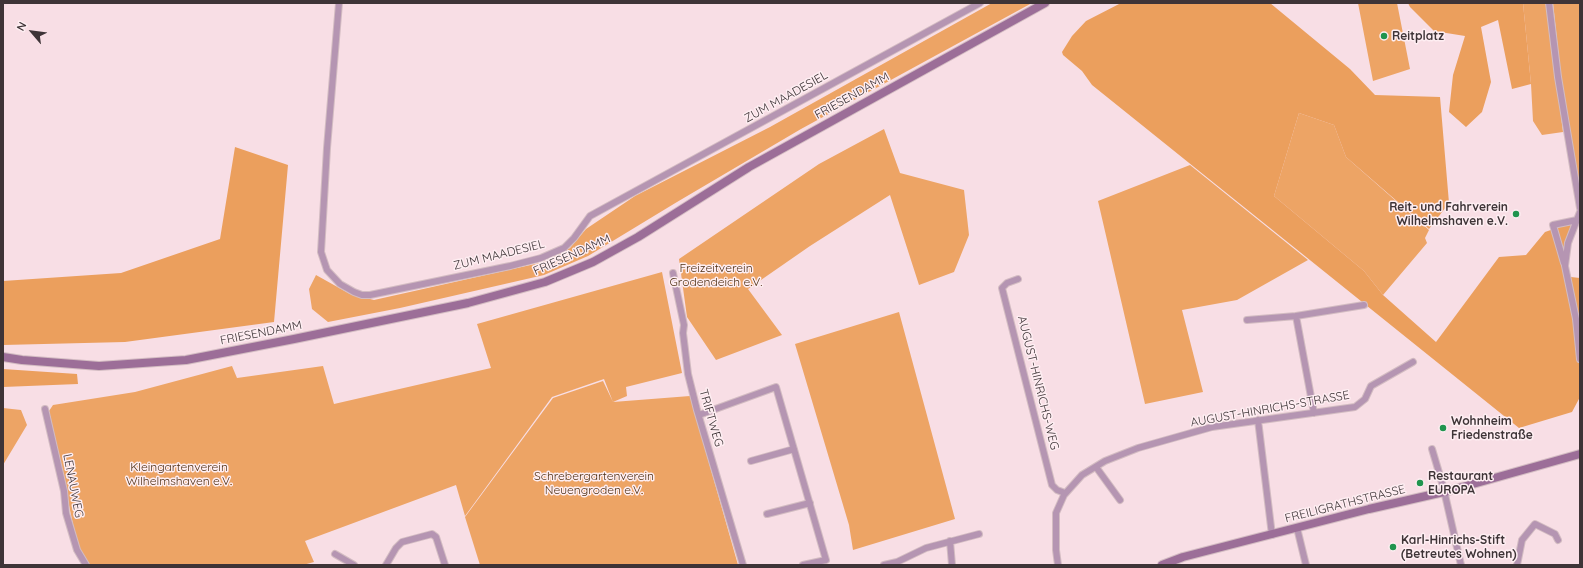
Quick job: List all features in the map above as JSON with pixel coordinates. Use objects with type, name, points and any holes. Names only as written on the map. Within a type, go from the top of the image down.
[{"type":"main road","name":"FRIESENDAMM","points":[[3,357],[22,360],[99,366],[186,360],[468,303],[545,282],[593,262],[638,238],[749,167],[1045,3]]},
{"type":"main road","name":"FREILIGRATHSTRASSE","points":[[1162,565],[1183,557],[1444,491],[1580,454]]},
{"type":"street","name":"ZUM MAADESIEL","points":[[339,3],[327,148],[321,252],[327,270],[332,278],[354,292],[362,295],[370,295],[521,264],[541,258],[564,248],[574,238],[590,216],[980,3]]},
{"type":"street","points":[[1550,3],[1558,77],[1580,208]]},
{"type":"street","points":[[1565,266],[1568,243],[1580,212]]},
{"type":"street","points":[[1578,220],[1553,224],[1565,266],[1576,318],[1580,359]]},
{"type":"street","name":"TRIFTWEG","points":[[674,273],[684,325],[683,333],[688,374],[698,415],[743,565]]},
{"type":"street","name":"AUGUST-HINRICHS-WEG","points":[[1018,279],[1007,283],[1002,288],[1052,485],[1057,490],[1065,492]]},
{"type":"street","points":[[1247,320],[1296,316],[1364,305]]},
{"type":"street","points":[[1296,316],[1314,412]]},
{"type":"street","name":"AUGUST-HINRICHS-STRASSE","points":[[1058,565],[1056,550],[1056,514],[1065,492],[1082,475],[1105,461],[1138,448],[1212,427],[1355,407],[1365,399],[1371,386],[1413,362]]},
{"type":"street","points":[[698,415],[776,387],[826,560],[803,565]]},
{"type":"street","name":"LENAUWEG","points":[[45,409],[64,491],[66,513],[77,550],[86,565]]},
{"type":"street","points":[[1258,420],[1272,535]]},
{"type":"street","points":[[750,461],[794,449]]},
{"type":"street","points":[[1432,449],[1444,491],[1461,565]]},
{"type":"street","points":[[1096,467],[1120,500]]},
{"type":"street","points":[[767,514],[810,503]]},
{"type":"street","points":[[1517,565],[1522,540],[1535,524],[1555,534],[1558,540]]},
{"type":"street","points":[[1297,528],[1306,565]]},
{"type":"street","points":[[386,565],[396,548],[402,542],[432,534],[436,537],[445,565]]},
{"type":"street","points":[[884,565],[897,562],[926,548],[979,534]]},
{"type":"street","points":[[950,541],[952,565]]},
{"type":"street","points":[[335,554],[354,565]]},
{"type":"green space","points":[[992,3],[1032,3],[801,129],[588,256],[544,275],[400,308],[328,322],[312,309],[309,289],[316,275],[350,294],[374,300],[544,262],[570,248],[586,229],[635,196],[770,127]]},
{"type":"green space","name":"Reitplatz","points":[[1358,3],[1397,3],[1410,69],[1373,81]]},
{"type":"green space","points":[[1523,3],[1547,3],[1563,132],[1542,135],[1533,121]]},
{"type":"green space","points":[[1553,3],[1580,3],[1580,178],[1578,179],[1561,77]]},
{"type":"green space","points":[[1299,113],[1334,125],[1346,157],[1429,230],[1425,238],[1427,243],[1383,295],[1364,271],[1274,196]]},
{"type":"green space","name":"Freizeitverein Grodendeich e.V.","points":[[884,129],[900,173],[964,190],[969,235],[954,272],[919,285],[890,195],[810,246],[748,289],[782,335],[716,360],[687,317],[679,259],[819,164]]},
{"type":"green space","points":[[1190,165],[1308,260],[1237,300],[1182,310],[1203,392],[1145,404],[1098,201]]},
{"type":"green space","name":"Kleingartenverein Wilhelmshaven e.V.","points":[[662,272],[682,373],[626,387],[627,396],[613,402],[604,379],[552,397],[465,516],[456,485],[305,541],[314,562],[303,565],[87,565],[77,543],[49,411],[53,405],[135,392],[232,366],[237,378],[323,366],[334,404],[491,368],[477,324]]},
{"type":"green space","points":[[899,312],[955,519],[853,550],[849,525],[795,344]]},
{"type":"green space","name":"Schrebergartenverein Neuengroden e.V.","points":[[603,381],[613,402],[690,396],[738,565],[480,565],[465,517],[553,398]]},
{"type":"green space","points":[[3,408],[21,410],[27,425],[3,465]]},
{"type":"shaded area","points":[[1121,3],[1270,3],[1350,69],[1375,95],[1440,97],[1449,203],[1429,229],[1346,157],[1334,125],[1299,113],[1274,196],[1364,271],[1383,295],[1436,342],[1499,257],[1526,255],[1545,232],[1574,222],[1563,249],[1571,277],[1580,278],[1580,397],[1572,412],[1519,428],[1092,85],[1082,71],[1063,55],[1062,52],[1072,36],[1086,21]]},
{"type":"shaded area","points":[[1408,3],[1523,3],[1531,84],[1512,89],[1498,20],[1481,27],[1491,82],[1482,112],[1466,127],[1449,112],[1453,75],[1465,36],[1434,31],[1410,7]]},
{"type":"shaded area","points":[[235,147],[288,165],[274,322],[125,342],[3,345],[3,281],[121,273],[220,239]]},
{"type":"shaded area","points":[[3,369],[77,374],[78,384],[3,387]]},
{"type":"place","name":"Reitplatz","points":[[1384,36]]},
{"type":"place","name":"Reit- und Fahrverein Wilhelmshaven e.V.","points":[[1516,214]]},
{"type":"place","name":"Wohnheim Friedenstraße","points":[[1443,428]]},
{"type":"place","name":"Restaurant EUROPA","points":[[1420,483]]},
{"type":"place","name":"Karl-Hinrichs-Stift (Betreutes Wohnen)","points":[[1393,547]]}]
